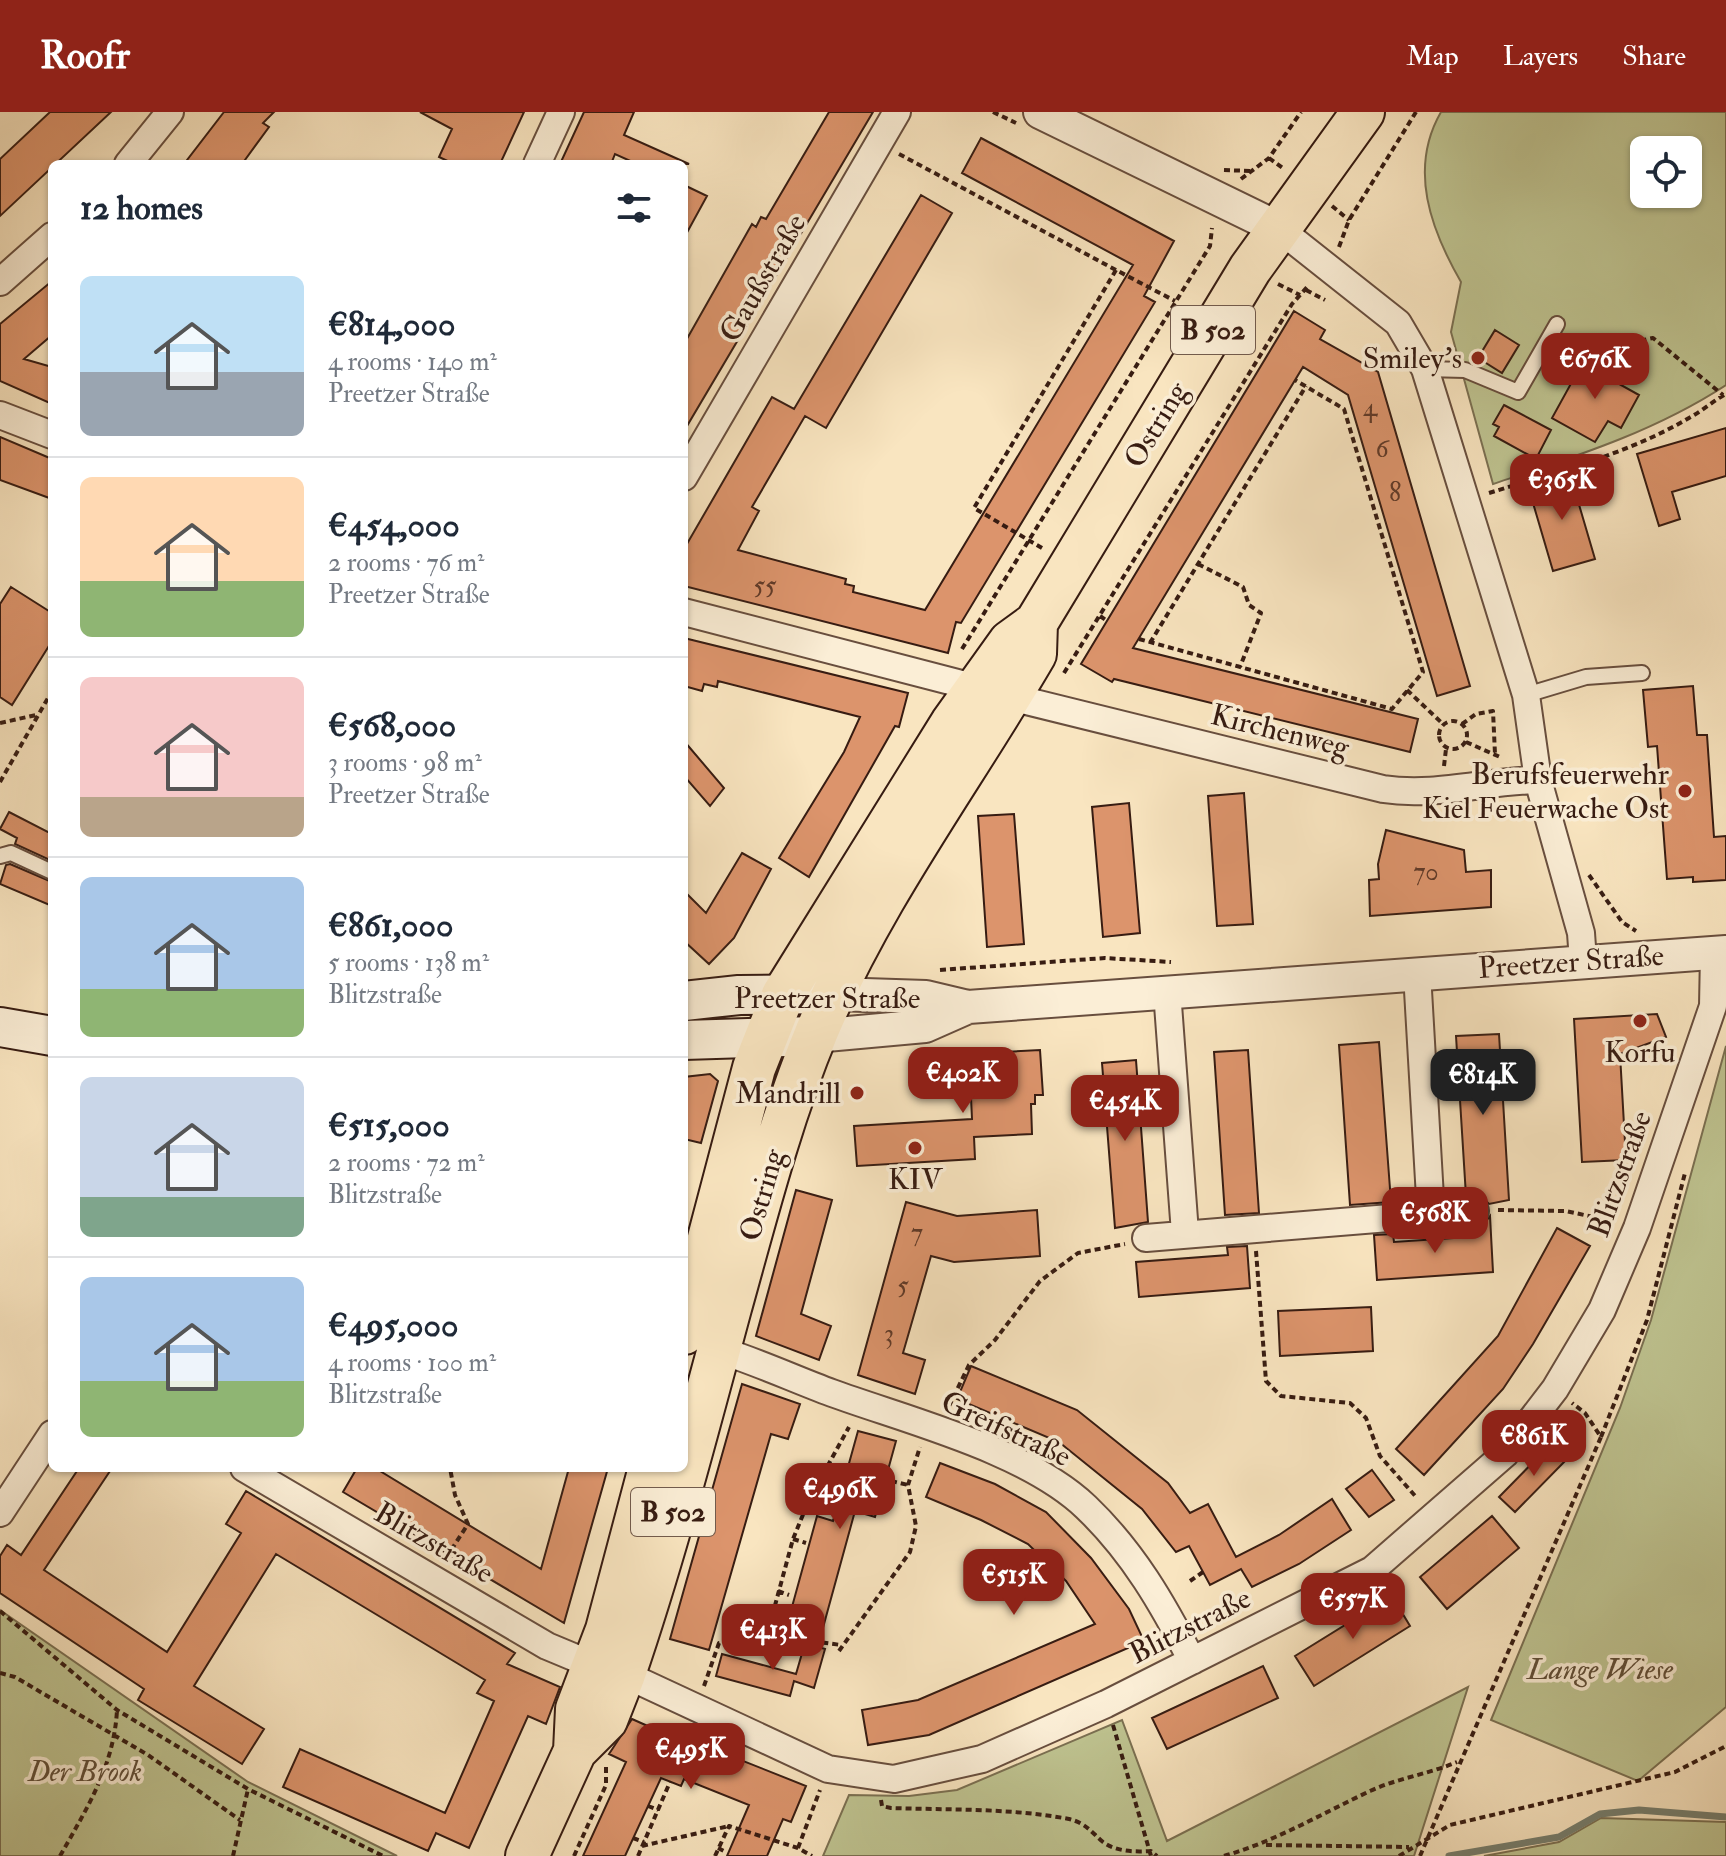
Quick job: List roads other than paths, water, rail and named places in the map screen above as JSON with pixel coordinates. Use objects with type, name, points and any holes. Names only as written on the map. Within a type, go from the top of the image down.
[{"type":"main road","name":"Ostring","points":[[702,1341],[689,1291],[764,1037],[783,995],[994,692],[1035,654],[1036,623],[1241,283],[1363,112]]},
{"type":"main road","name":"Ostring","points":[[688,1391],[702,1341],[815,1036],[834,994],[900,875],[994,692]]},
{"type":"main road","name":"Preetzer Straße","points":[[688,1001],[834,994]]},
{"type":"main road","points":[[0,1027],[48,1035]]},
{"type":"main road","name":"Preetzer Straße","points":[[688,1040],[815,1036]]},
{"type":"main road","name":"Ostring","points":[[527,1856],[575,1751],[606,1720],[610,1670],[649,1472]]},
{"type":"main road","name":"Ostring","points":[[610,1670],[665,1472]]},
{"type":"street","points":[[131,160],[170,112]]},
{"type":"street","points":[[539,160],[561,112]]},
{"type":"street","name":"Gaußstraße","points":[[688,470],[897,112]]},
{"type":"street","points":[[1040,112],[1278,228],[1398,323],[1425,369],[1526,695],[1538,780],[1581,933],[1583,961]]},
{"type":"street","points":[[0,282],[48,240]]},
{"type":"street","points":[[0,415],[48,433]]},
{"type":"street","name":"Kirchenweg","points":[[688,613],[1395,791],[1450,790],[1489,781],[1538,780]]},
{"type":"street","name":"Preetzer Straße","points":[[834,994],[926,997],[968,1007],[1720,952]]},
{"type":"street","name":"Blitzstraße","points":[[251,1472],[547,1646],[696,1707],[828,1769],[881,1777],[948,1770],[982,1759],[1106,1704],[1372,1570],[1505,1454],[1555,1389],[1602,1310],[1637,1228],[1713,1006],[1720,952]]},
{"type":"street","points":[[1417,973],[1431,1215]]},
{"type":"street","points":[[1167,991],[1185,1233]]},
{"type":"street","name":"Preetzer Straße","points":[[815,1036],[925,1026],[968,1007]]},
{"type":"street","points":[[1146,1238],[1475,1211]]},
{"type":"street","name":"Greifstraße","points":[[702,1341],[933,1428],[1042,1476],[1083,1505],[1119,1543],[1154,1587],[1192,1661]]},
{"type":"street","points":[[0,1513],[48,1440]]},
{"type":"lane","points":[[1425,369],[1465,370],[1518,392],[1554,329]]},
{"type":"lane","points":[[1526,695],[1586,677],[1642,673]]},
{"type":"lane","points":[[0,856],[11,853],[48,870]]},
{"type":"waterway","points":[[1449,1856],[1559,1837],[1600,1814],[1639,1810],[1726,1817]]},
{"type":"place","name":"Smiley's","points":[[1478,358]]},
{"type":"place","name":"Berufsfeuerwehr Kiel Feuerwache Ost","points":[[1685,791]]},
{"type":"place","name":"Korfu","points":[[1640,1021]]},
{"type":"place","name":"Mandrill","points":[[857,1093]]},
{"type":"place","name":"KIV","points":[[915,1148]]},
{"type":"park label","name":"Lange Wiese","points":[[1600,1669]]},
{"type":"park label","name":"Der Brook","points":[[85,1771]]}]
